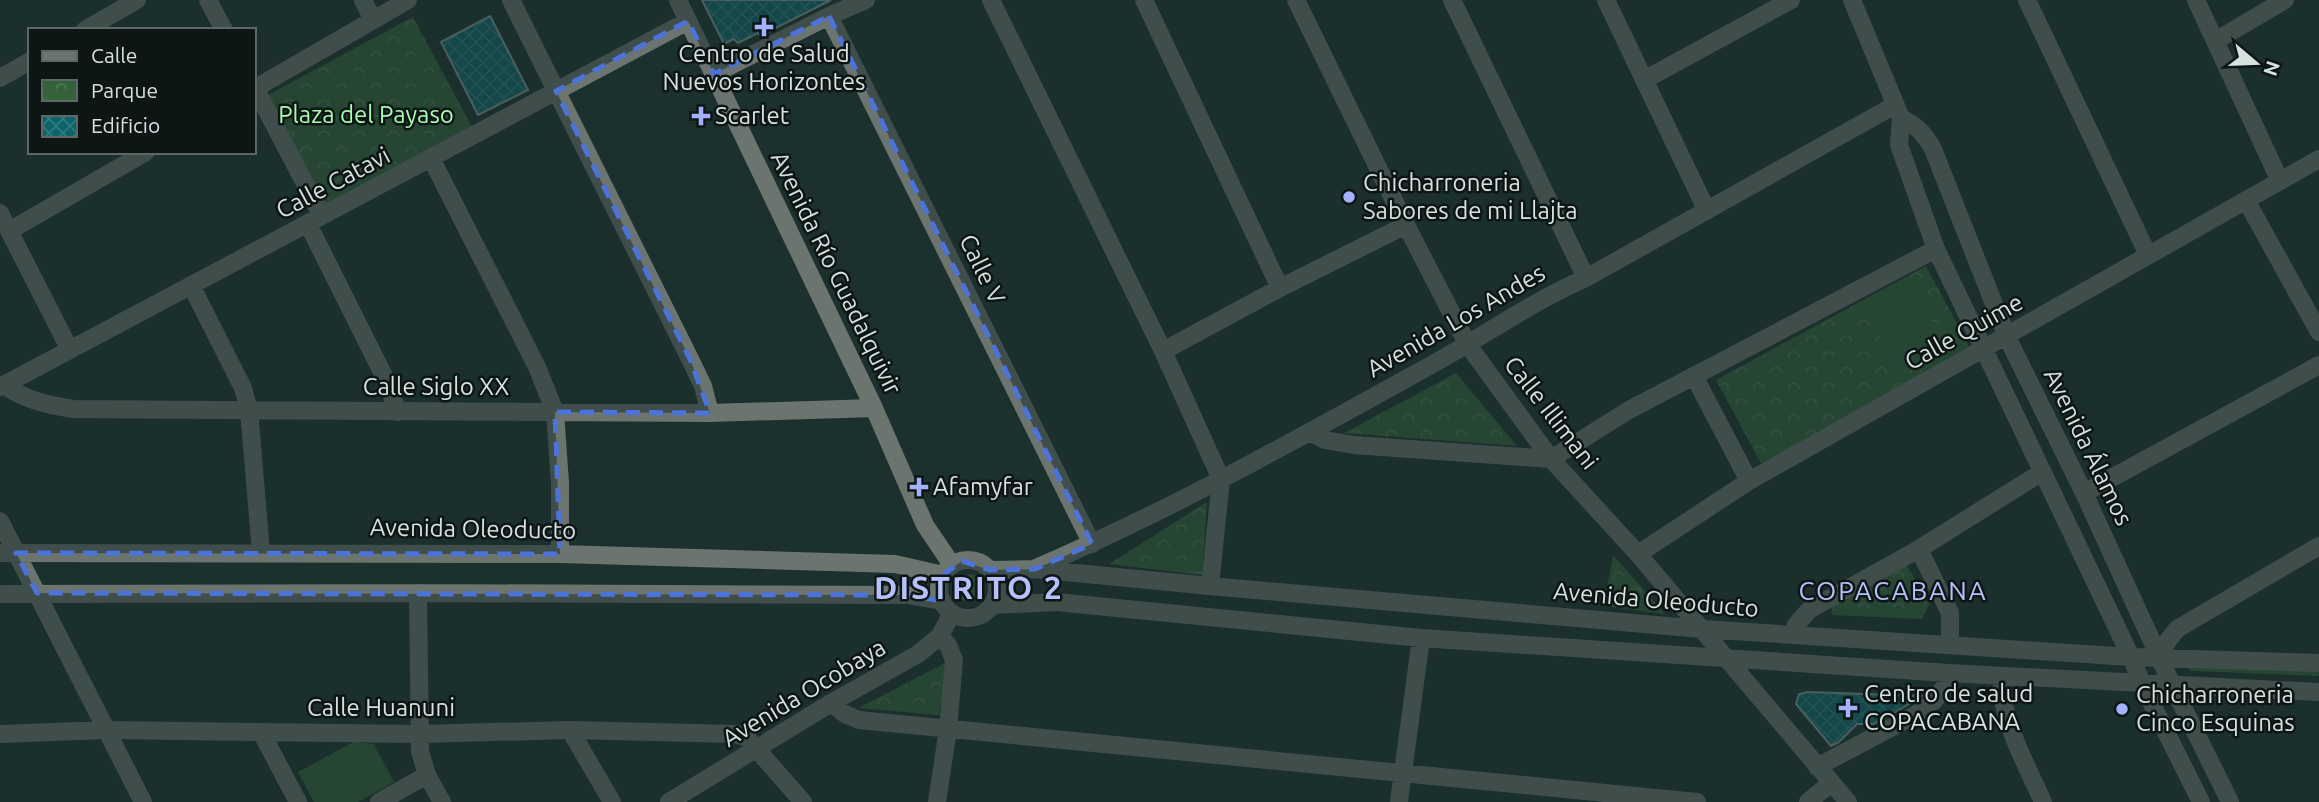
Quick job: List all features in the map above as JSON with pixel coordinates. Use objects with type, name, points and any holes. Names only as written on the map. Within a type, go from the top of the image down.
[{"type":"street","points":[[88,28],[137,0]]},
{"type":"street","points":[[208,0],[223,28]]},
{"type":"street","points":[[363,0],[373,20]]},
{"type":"street","points":[[256,87],[408,0]]},
{"type":"street","points":[[511,0],[690,359],[703,386],[710,413]]},
{"type":"street","name":"Avenida Río Guadalquivir","points":[[678,0],[874,408],[925,525],[948,570]]},
{"type":"street","points":[[714,74],[866,0]]},
{"type":"street","points":[[991,0],[1163,351],[1221,479],[1210,586]]},
{"type":"street","points":[[1144,0],[1280,288]]},
{"type":"street","name":"Calle Illimani","points":[[1296,0],[1468,345],[1551,459],[1638,554],[1848,802]]},
{"type":"street","points":[[1452,0],[1586,278]]},
{"type":"street","points":[[1606,0],[1707,211]]},
{"type":"street","points":[[1644,80],[1759,8],[1791,0]]},
{"type":"street","name":"Avenida Álamos","points":[[1852,0],[1898,112],[1899,145],[1936,249],[2142,684],[2201,802]]},
{"type":"street","points":[[2028,0],[2148,255]]},
{"type":"street","points":[[2196,0],[2280,181]]},
{"type":"street","points":[[2215,41],[2285,0]]},
{"type":"street","name":"Calle V","points":[[829,16],[1092,544]]},
{"type":"street","name":"Calle Catavi","points":[[1,386],[688,21]]},
{"type":"street","points":[[0,78],[28,62]]},
{"type":"street","points":[[256,92],[387,382],[398,412]]},
{"type":"street","name":"Avenida Los Andes","points":[[1035,569],[1092,544],[1310,432],[1468,345],[1561,288],[1586,278],[1707,211],[1898,112]]},
{"type":"street","name":"Avenida Álamos","points":[[1898,112],[1924,133],[1933,149],[2007,337],[2230,802]]},
{"type":"street","points":[[9,232],[143,154]]},
{"type":"street","points":[[431,158],[537,367],[555,412],[560,483],[560,554]]},
{"type":"street","name":"Calle Quime","points":[[1638,554],[1749,481],[2319,159]]},
{"type":"street","points":[[2246,200],[2319,332]]},
{"type":"street","points":[[0,213],[70,350]]},
{"type":"street","points":[[1163,351],[1406,225]]},
{"type":"street","points":[[1310,432],[1325,440],[1354,445],[1551,459],[1629,410],[1936,249]]},
{"type":"street","points":[[191,285],[243,388],[249,410],[261,552]]},
{"type":"street","points":[[2084,493],[2319,365]]},
{"type":"street","points":[[1694,376],[1749,481]]},
{"type":"street","name":"Calle Siglo XX","points":[[1,386],[42,404],[74,409],[710,413],[874,408]]},
{"type":"street","points":[[1794,635],[1796,625],[1810,610],[1919,549],[2042,472]]},
{"type":"street","points":[[0,520],[8,553],[37,593],[143,802]]},
{"type":"street","points":[[2160,658],[2166,642],[2177,629],[2319,546]]},
{"type":"street","points":[[1919,549],[1950,614],[1950,644]]},
{"type":"street","name":"Avenida Oleoducto","points":[[8,553],[560,554],[895,564],[948,570]]},
{"type":"street","points":[[0,594],[907,595],[947,607],[969,618],[978,617],[993,605],[997,593],[996,581],[990,570],[972,560],[962,561],[948,570],[940,592],[947,607]]},
{"type":"street","name":"Avenida Oleoducto","points":[[990,570],[1035,569],[1702,629],[2131,657],[2319,663]]},
{"type":"street","points":[[418,593],[420,751],[428,775],[442,802]]},
{"type":"street","points":[[993,605],[1056,602],[1421,638],[1948,673],[2319,692]]},
{"type":"street","name":"Avenida Ocobaya","points":[[669,802],[831,703],[918,654],[940,636],[947,607]]},
{"type":"street","points":[[937,802],[948,729],[954,660],[948,645],[940,636]]},
{"type":"street","points":[[1398,802],[1421,638]]},
{"type":"street","points":[[1817,767],[1924,708],[1943,691],[1948,673]]},
{"type":"street","points":[[2001,676],[2001,691],[2010,727],[2040,801]]},
{"type":"street","points":[[831,703],[845,714],[859,720],[1697,802]]},
{"type":"street","name":"Calle Huanuni","points":[[0,734],[106,730],[419,734],[570,730],[735,734],[746,737],[803,802]]},
{"type":"street","points":[[570,730],[612,802]]},
{"type":"street","points":[[261,732],[298,802]]},
{"type":"street","points":[[379,802],[428,775]]},
{"type":"street","points":[[1808,802],[1831,783]]},
{"type":"highlighted area","points":[[829,16],[1092,544],[1035,569],[990,570],[962,561],[943,575],[942,601],[907,595],[37,593],[16,553],[560,554],[555,412],[710,413],[690,359],[556,91],[688,21],[714,74]]},
{"type":"green space","name":"Plaza del Payaso","points":[[413,17],[473,129],[326,210],[268,95]]},
{"type":"green space","points":[[1926,266],[1969,346],[1762,465],[1716,380]]},
{"type":"green space","points":[[1911,280],[1946,353],[1899,376],[1864,303]]},
{"type":"green space","points":[[1456,373],[1517,446],[1344,433]]},
{"type":"green space","points":[[1207,502],[1202,575],[1109,564]]},
{"type":"green space","points":[[1613,555],[1665,614],[1604,606]]},
{"type":"green space","points":[[1904,561],[1930,603],[1922,619],[1831,613],[1833,606]]},
{"type":"green space","points":[[970,574],[980,578],[984,588],[980,598],[970,602],[960,598],[956,588],[960,578]]},
{"type":"green space","points":[[949,661],[939,715],[858,708]]},
{"type":"green space","points":[[2187,666],[2319,667],[2319,676],[2190,671]]},
{"type":"green space","points":[[354,742],[374,744],[394,782],[358,802],[314,802],[298,772]]},
{"type":"building","points":[[702,0],[831,0],[760,36],[758,33],[738,43],[734,39],[724,44]]},
{"type":"building","points":[[490,16],[528,90],[478,115],[441,42]]},
{"type":"building","points":[[1808,692],[1922,696],[1894,713],[1887,713],[1885,718],[1873,724],[1857,724],[1839,742],[1831,746],[1796,704],[1799,694]]},
{"type":"place","name":"Centro de Salud Nuevos Horizontes","points":[[764,27]]},
{"type":"place","name":"Scarlet","points":[[701,116]]},
{"type":"place","name":"Chicharroneria Sabores de mi Llajta","points":[[1349,197]]},
{"type":"place","name":"Afamyfar","points":[[919,487]]},
{"type":"place","name":"Centro de salud COPACABANA","points":[[1848,708]]},
{"type":"place","name":"Chicharroneria Cinco Esquinas","points":[[2122,709]]},
{"type":"district","name":"DISTRITO 2","points":[[969,588]]},
{"type":"district","name":"COPACABANA","points":[[1893,591]]}]
